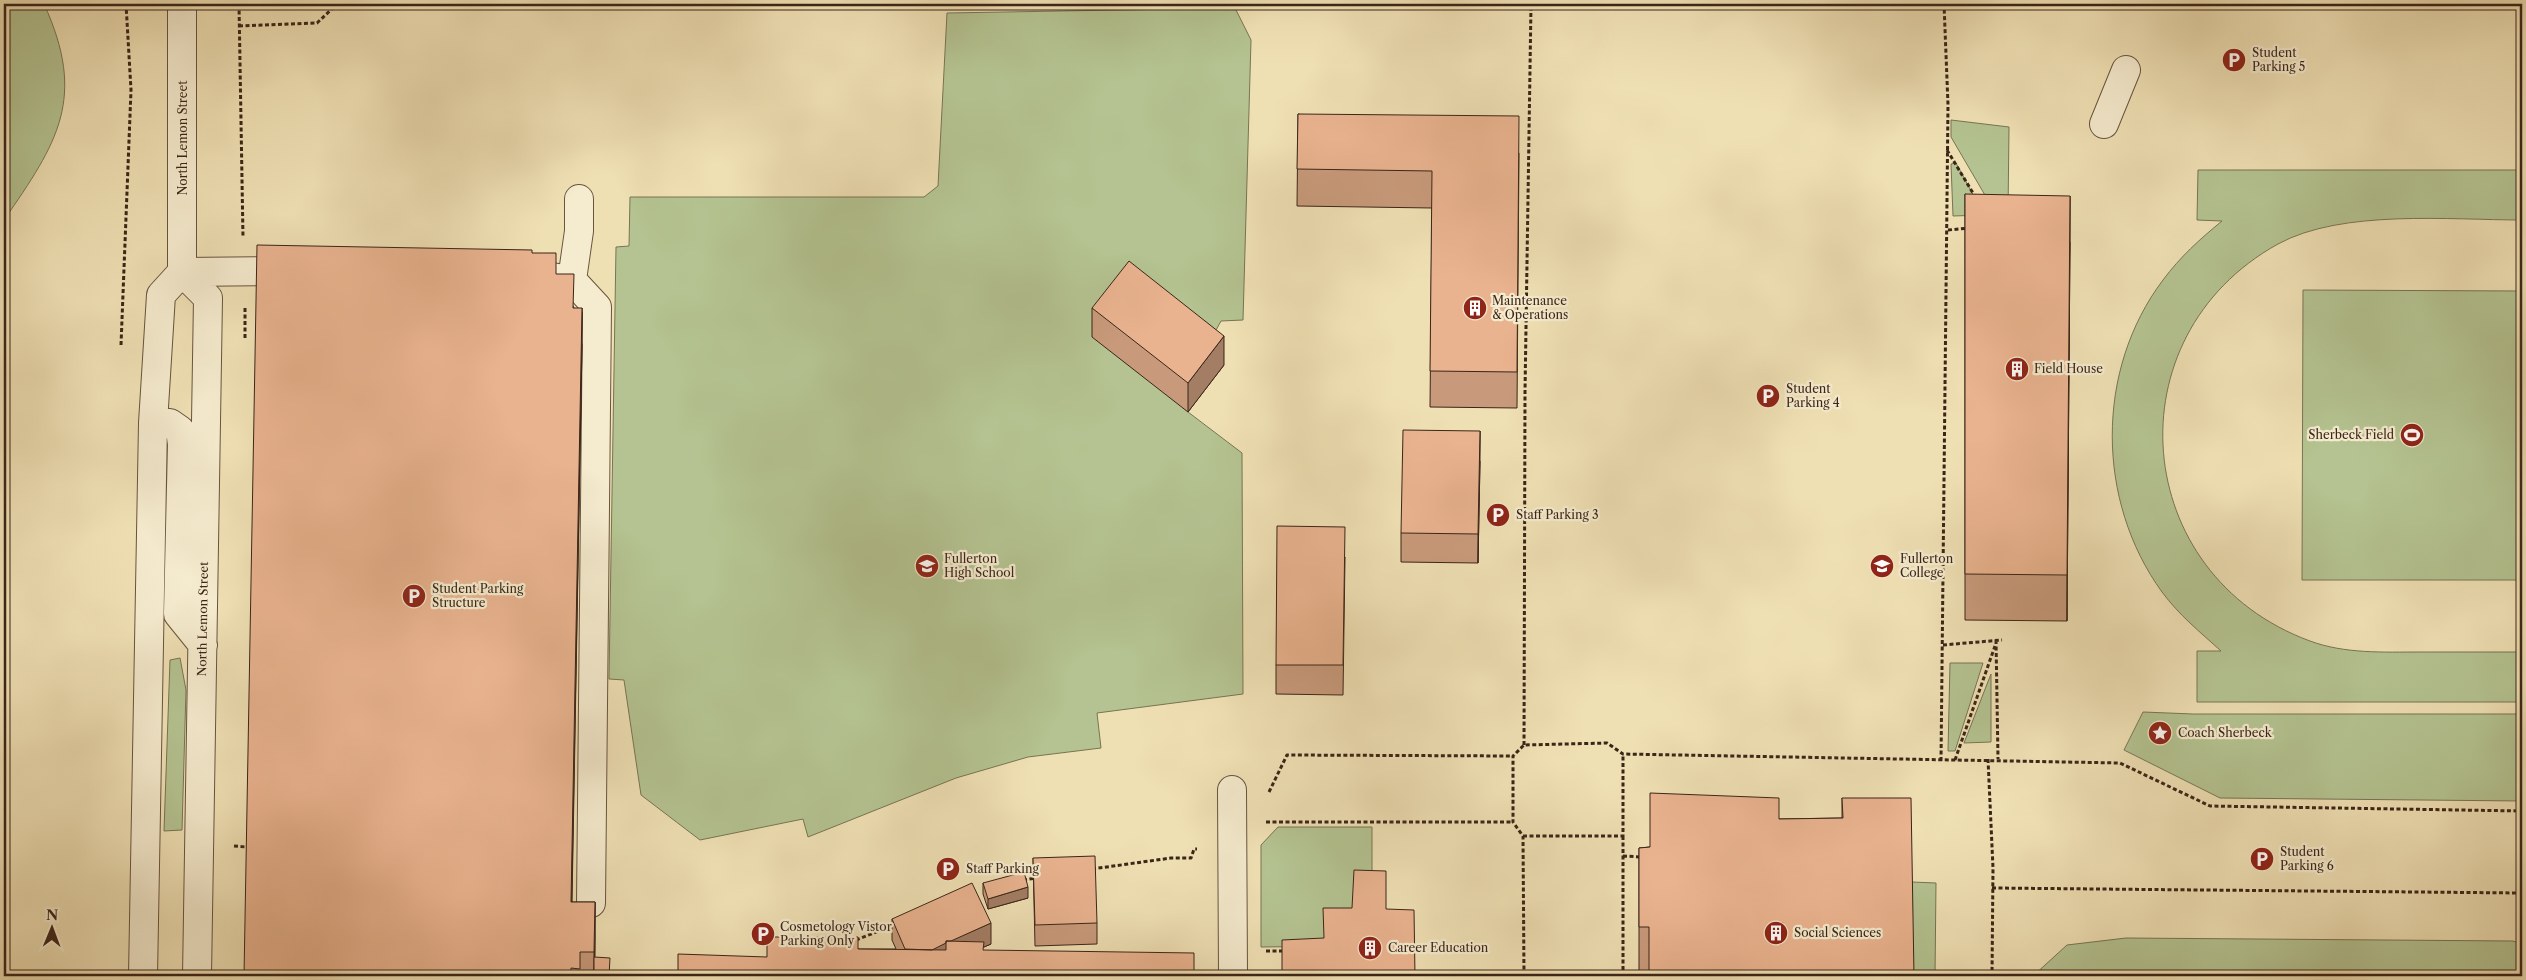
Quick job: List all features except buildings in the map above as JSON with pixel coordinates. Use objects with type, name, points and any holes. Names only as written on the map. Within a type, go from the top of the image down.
[{"type":"street","name":"North Lemon Street","points":[[182,4],[182,272],[208,298],[197,976]]},
{"type":"street","points":[[2104,124],[2126,70]]},
{"type":"street","points":[[572,280],[579,231],[579,199]]},
{"type":"street","points":[[143,976],[153,423],[161,296],[182,272],[314,270]]},
{"type":"street","points":[[517,272],[572,280],[597,307],[591,903]]},
{"type":"street","points":[[153,423],[170,423],[180,430],[182,444],[178,614],[203,645]]},
{"type":"street","points":[[1232,790],[1233,976]]},
{"type":"path","points":[[239,26],[318,23],[337,4]]},
{"type":"path","points":[[1524,745],[1525,402],[1530,4]]},
{"type":"path","points":[[1941,761],[1948,230],[1948,105],[1944,4]]},
{"type":"path","points":[[1947,149],[1978,200]]},
{"type":"path","points":[[1948,230],[1975,228]]},
{"type":"path","points":[[1996,640],[1998,759]]},
{"type":"path","points":[[1943,645],[2002,640]]},
{"type":"path","points":[[1955,760],[1996,646]]},
{"type":"path","points":[[1524,976],[1523,836],[1513,822],[1513,756],[1524,745],[1607,743],[1623,754],[1941,761],[1998,759],[2120,763],[2210,806],[2522,811]]},
{"type":"path","points":[[1623,754],[1624,976]]},
{"type":"path","points":[[1287,755],[1513,756]]},
{"type":"path","points":[[1988,759],[1992,888],[1992,976]]},
{"type":"path","points":[[1261,822],[1513,822]]},
{"type":"path","points":[[1523,836],[1623,836]]},
{"type":"path","points":[[1084,870],[1171,858],[1191,858],[1194,849],[1232,849]]},
{"type":"path","points":[[1623,856],[1650,857]]},
{"type":"path","points":[[1020,881],[1038,877]]},
{"type":"path","points":[[1992,888],[2522,893]]},
{"type":"path","points":[[851,942],[897,923]]},
{"type":"path","points":[[1264,951],[1290,951]]},
{"type":"green space","points":[[4,4],[44,4],[57,37],[63,66],[64,93],[60,118],[52,142],[39,167],[4,220]]},
{"type":"green space","points":[[1235,8],[1251,40],[1243,320],[1221,321],[1205,350],[1188,412],[1242,453],[1243,694],[1097,713],[1101,748],[1028,757],[956,778],[808,837],[803,819],[700,840],[641,795],[624,680],[609,679],[616,247],[629,246],[630,197],[924,197],[938,186],[947,13]]},
{"type":"green space","points":[[1951,120],[2009,127],[2008,214],[1996,214],[1951,137]]},
{"type":"green space","points":[[1956,163],[1984,215],[1953,216],[1951,164]]},
{"type":"green space","points":[[2198,170],[2522,170],[2522,220],[2430,218],[2364,221],[2333,225],[2304,233],[2278,244],[2224,285],[2187,336],[2167,393],[2164,453],[2176,511],[2205,564],[2250,609],[2310,641],[2337,648],[2379,652],[2522,652],[2522,702],[2197,702],[2197,651],[2221,651],[2175,608],[2162,592],[2140,556],[2125,518],[2115,477],[2112,436],[2115,394],[2125,354],[2141,316],[2163,280],[2176,264],[2222,221],[2197,220]]},
{"type":"green space","name":"Sherbeck Field","points":[[2303,290],[2522,291],[2522,580],[2302,580]]},
{"type":"green space","points":[[180,658],[186,690],[182,830],[164,831],[170,660]]},
{"type":"green space","points":[[1950,663],[1983,663],[1955,751],[1948,751]]},
{"type":"green space","points":[[1991,674],[1991,742],[1964,743]]},
{"type":"green space","points":[[2143,712],[2193,714],[2522,714],[2522,801],[2220,798],[2124,750]]},
{"type":"green space","points":[[1278,827],[1372,827],[1372,917],[1353,946],[1261,947],[1261,845]]},
{"type":"green space","points":[[1912,882],[1936,883],[1935,976],[1913,976]]},
{"type":"green space","points":[[2126,938],[2513,941],[2522,944],[2522,976],[2033,976],[2067,945]]},
{"type":"place","name":"Student Parking 5","points":[[2234,60]]},
{"type":"place","name":"Maintenance & Operations","points":[[1475,308]]},
{"type":"place","name":"Field House","points":[[2017,369]]},
{"type":"place","name":"Student Parking 4","points":[[1768,396]]},
{"type":"place","name":"Sherbeck Field","points":[[2412,435]]},
{"type":"place","name":"Staff Parking 3","points":[[1498,515]]},
{"type":"place","name":"Fullerton High School","points":[[927,566]]},
{"type":"place","name":"Fullerton College","points":[[1882,566]]},
{"type":"place","name":"Student Parking Structure","points":[[414,596]]},
{"type":"place","name":"Coach Sherbeck","points":[[2160,733]]},
{"type":"place","name":"Student Parking 6","points":[[2262,859]]},
{"type":"place","name":"Staff Parking","points":[[948,869]]},
{"type":"place","name":"Social Sciences","points":[[1776,933]]},
{"type":"place","name":"Cosmetology Vistor Parking Only","points":[[763,934]]},
{"type":"place","name":"Career Education","points":[[1370,948]]}]
